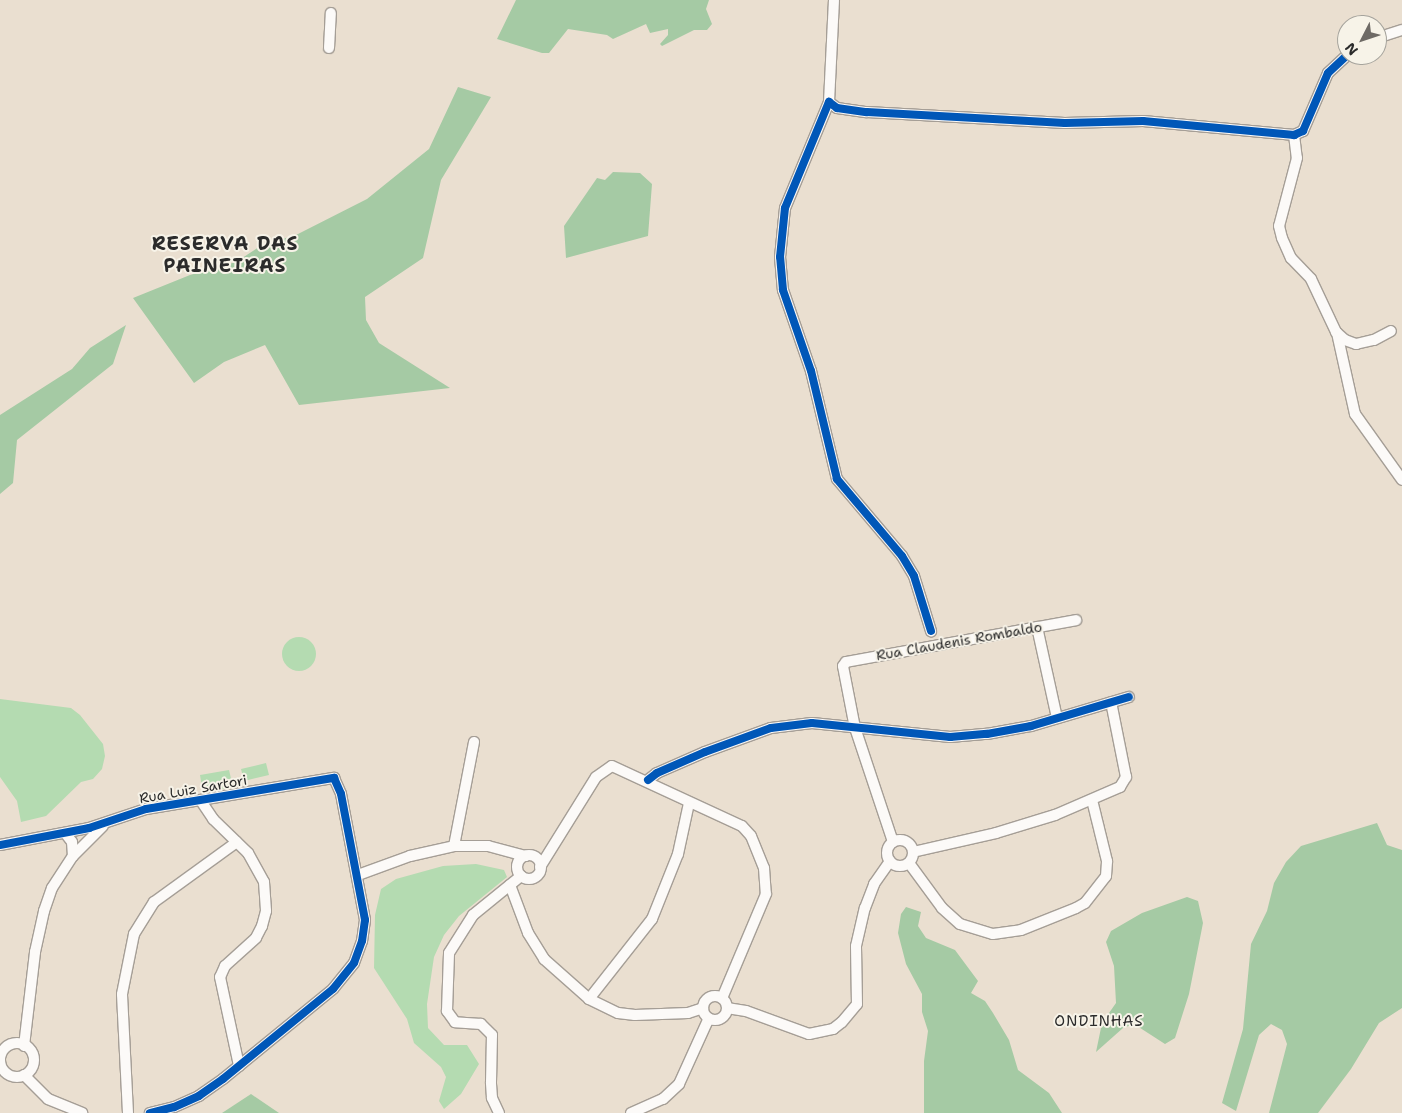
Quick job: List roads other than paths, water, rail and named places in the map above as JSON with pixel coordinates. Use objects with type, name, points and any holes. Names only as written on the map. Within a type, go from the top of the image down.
[{"type":"street","points":[[834,0],[829,102],[785,208],[780,257],[783,290],[811,371],[837,478],[902,556],[914,576],[931,631]]},
{"type":"street","points":[[329,48],[331,13]]},
{"type":"street","points":[[1387,35],[1402,30]]},
{"type":"street","points":[[829,102],[837,108],[867,112],[1064,123],[1143,121],[1294,135],[1303,131],[1328,73],[1337,64]]},
{"type":"street","points":[[1294,135],[1297,158],[1279,226],[1282,238],[1292,258],[1320,294],[1336,332],[1355,414],[1402,480]]},
{"type":"street","points":[[1336,332],[1356,344],[1374,340],[1391,331]]},
{"type":"street","name":"Rua Claudenis Rombaldo","points":[[855,728],[843,666],[846,662],[1076,620]]},
{"type":"street","points":[[1037,627],[1057,718]]},
{"type":"street","points":[[648,780],[656,773],[705,752],[770,728],[812,723],[950,737],[1008,731],[1128,697]]},
{"type":"street","points":[[913,852],[996,833],[1116,790],[1126,781],[1125,766],[1111,702]]},
{"type":"street","points":[[855,728],[893,842]]},
{"type":"street","points":[[454,846],[474,742]]},
{"type":"street","points":[[499,1113],[492,1098],[492,1035],[481,1024],[454,1022],[450,1018],[449,953],[462,928],[472,915],[521,876],[535,877],[596,777],[605,768],[612,766],[648,780],[689,803],[742,826],[754,842],[767,882],[763,906],[722,998]]},
{"type":"street","name":"Rua Luiz Sartori","points":[[0,845],[65,833],[146,809],[201,801],[323,777],[334,778],[341,794],[358,876]]},
{"type":"street","points":[[908,863],[942,908],[960,924],[993,934],[1021,930],[1076,908],[1085,902],[1106,876],[1108,861],[1092,800]]},
{"type":"street","points":[[201,801],[213,819],[237,842],[258,867],[266,898],[266,911],[256,938],[224,966],[220,978],[239,1066]]},
{"type":"street","points":[[589,999],[652,918],[678,854],[689,803]]},
{"type":"street","points":[[24,1046],[38,933],[52,888],[73,856],[106,822]]},
{"type":"street","points":[[65,833],[72,842],[73,856]]},
{"type":"street","points":[[893,842],[906,841],[913,852]]},
{"type":"street","points":[[128,1113],[122,994],[134,934],[154,902],[237,842]]},
{"type":"street","points":[[893,842],[888,849],[890,861],[896,866],[908,863]]},
{"type":"street","points":[[150,1113],[199,1096],[239,1066],[348,974],[358,954],[365,920],[358,876],[410,856],[454,846],[488,846],[536,858],[540,867]]},
{"type":"street","points":[[908,863],[913,852]]},
{"type":"street","points":[[521,876],[518,863],[526,856]]},
{"type":"street","points":[[727,1008],[746,1011],[809,1034],[833,1029],[842,1022],[857,1004],[856,946],[865,908],[874,884],[890,861]]},
{"type":"street","points":[[510,885],[528,932],[544,959],[589,999],[618,1013],[635,1015],[679,1014],[703,1008],[711,996],[722,998]]},
{"type":"street","points":[[722,998],[727,1008]]},
{"type":"street","points":[[703,1008],[709,1018]]},
{"type":"street","points":[[709,1018],[721,1018],[727,1008]]},
{"type":"street","points":[[631,1113],[663,1098],[679,1084],[709,1018]]},
{"type":"street","points":[[15,1044],[24,1046],[33,1058],[32,1068],[24,1076],[15,1077],[6,1073],[0,1064],[2,1049],[15,1044]]},
{"type":"street","points":[[24,1076],[48,1099],[82,1113]]},
{"type":"district","name":"RESERVA DAS PAINEIRAS","points":[[225,255]]},
{"type":"district","name":"ONDINHAS","points":[[1099,1022]]}]
